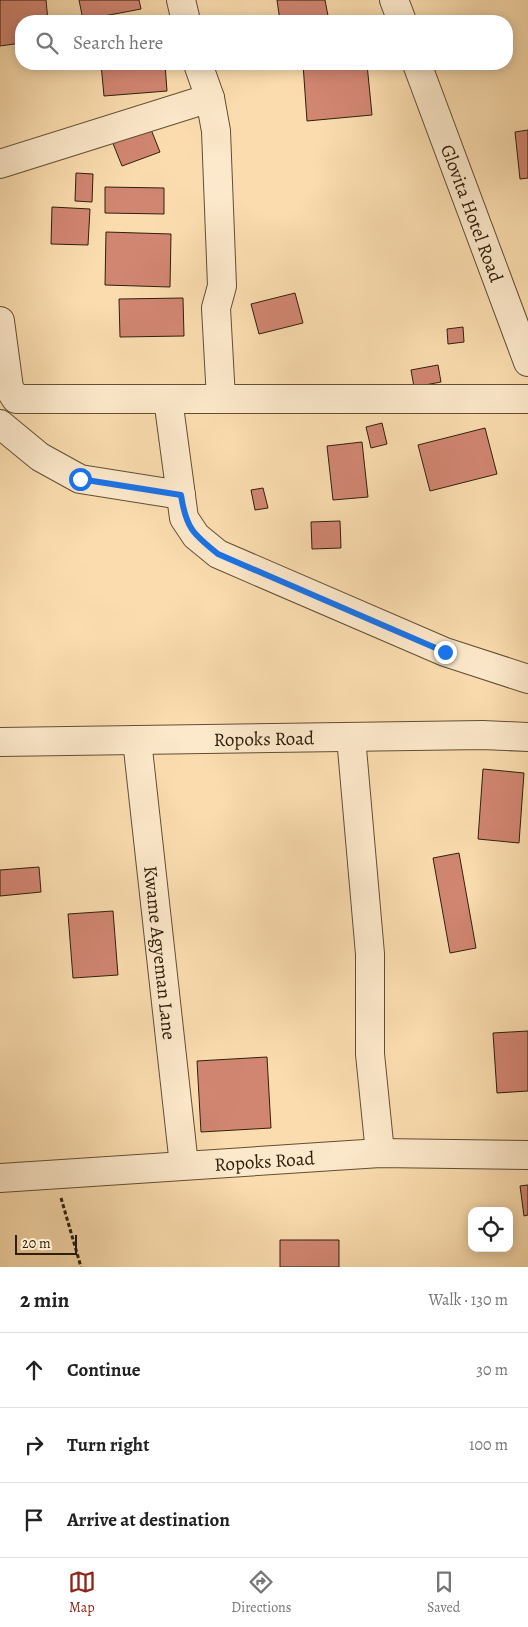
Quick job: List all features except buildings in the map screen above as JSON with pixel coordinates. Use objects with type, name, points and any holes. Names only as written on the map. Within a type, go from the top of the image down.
[{"type":"street","points":[[180,0],[184,15]]},
{"type":"street","points":[[394,0],[400,15]]},
{"type":"street","points":[[200,70],[210,98],[216,130],[222,286],[216,308],[221,399]]},
{"type":"street","name":"Glovita Hotel Road","points":[[419,70],[528,362]]},
{"type":"street","points":[[0,164],[210,98]]},
{"type":"street","points":[[0,321],[9,388],[8,403],[168,399],[528,399]]},
{"type":"street","points":[[168,399],[184,518],[196,536],[218,554],[445,652],[528,679]]},
{"type":"street","points":[[0,424],[40,457],[80,479],[181,495]]},
{"type":"street","name":"Ropoks Road","points":[[0,742],[483,735],[528,737]]},
{"type":"street","points":[[352,737],[370,954],[370,1054],[380,1153]]},
{"type":"street","name":"Kwame Agyeman Lane","points":[[137,740],[184,1165]]},
{"type":"street","name":"Ropoks Road","points":[[0,1178],[380,1153],[528,1155]]},
{"type":"path","points":[[54,1174],[80,1267]]},
{"type":"route","points":[[80,479],[181,495],[184,518],[196,536],[218,554],[445,652]]}]
